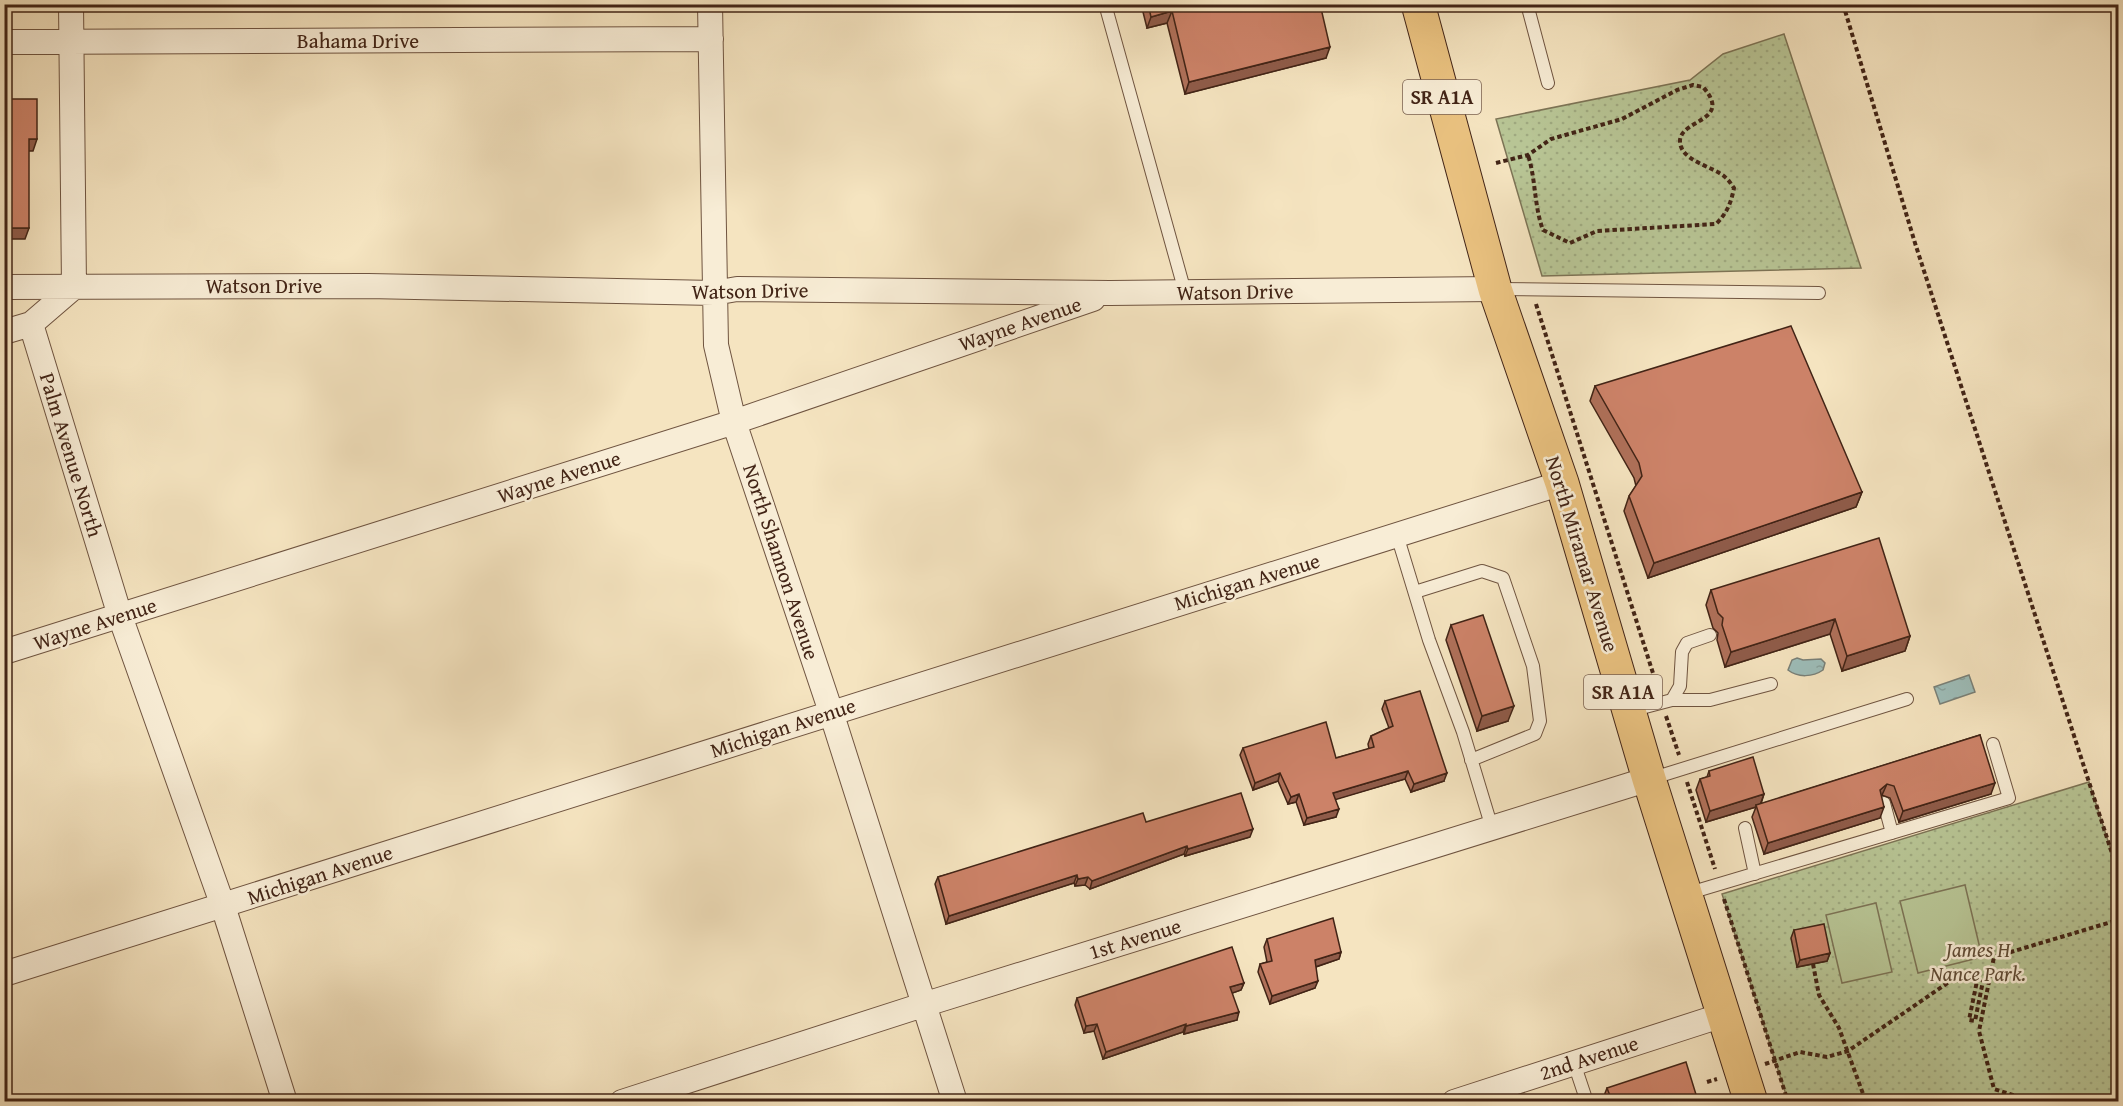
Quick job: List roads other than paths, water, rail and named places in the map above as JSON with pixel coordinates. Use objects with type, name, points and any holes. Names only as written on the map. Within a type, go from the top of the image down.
[{"type":"main road","name":"North Miramar Avenue","points":[[1418,4],[1495,289],[1562,483],[1649,779],[1746,1086]]},
{"type":"street","points":[[4,332],[31,324],[74,287],[71,4]]},
{"type":"street","name":"North Shannon Avenue","points":[[710,4],[716,345],[734,422],[831,712],[926,1004],[955,1101]]},
{"type":"street","name":"Bahama Drive","points":[[4,42],[711,39]]},
{"type":"street","name":"Watson Drive","points":[[4,287],[368,286],[714,293],[736,289],[1110,293],[1495,289]]},
{"type":"street","name":"Wayne Avenue","points":[[4,652],[734,422],[1110,293]]},
{"type":"street","name":"Palm Avenue North","points":[[31,324],[120,616],[222,906],[285,1101]]},
{"type":"street","name":"Michigan Avenue","points":[[4,974],[1562,483]]},
{"type":"street","name":"1st Avenue","points":[[622,1101],[1649,779]]},
{"type":"street","name":"2nd Avenue","points":[[1454,1101],[1723,1015]]},
{"type":"lane","points":[[1105,4],[1185,292]]},
{"type":"lane","points":[[1527,4],[1548,83]]},
{"type":"lane","points":[[1495,289],[1819,293]]},
{"type":"lane","points":[[1397,535],[1492,828]]},
{"type":"lane","points":[[1415,592],[1482,572],[1503,578],[1533,666],[1540,721],[1535,735],[1471,760]]},
{"type":"lane","points":[[1672,700],[1680,686],[1682,652],[1688,643],[1710,635]]},
{"type":"lane","points":[[1629,711],[1672,700],[1710,700],[1771,684]]},
{"type":"lane","points":[[1649,779],[1907,699]]},
{"type":"lane","points":[[1685,895],[2009,798],[1993,744]]},
{"type":"lane","points":[[1884,802],[1892,833]]},
{"type":"lane","points":[[1745,828],[1755,873]]},
{"type":"lane","points":[[1574,1063],[1587,1101]]},
{"type":"water","points":[[1797,658],[1821,659],[1825,663],[1823,670],[1805,676],[1792,673],[1788,670],[1792,660]]},
{"type":"water","points":[[1969,675],[1975,692],[1940,704],[1934,687]]},
{"type":"park label","name":"James H Nance Park.","points":[[1978,962]]}]
